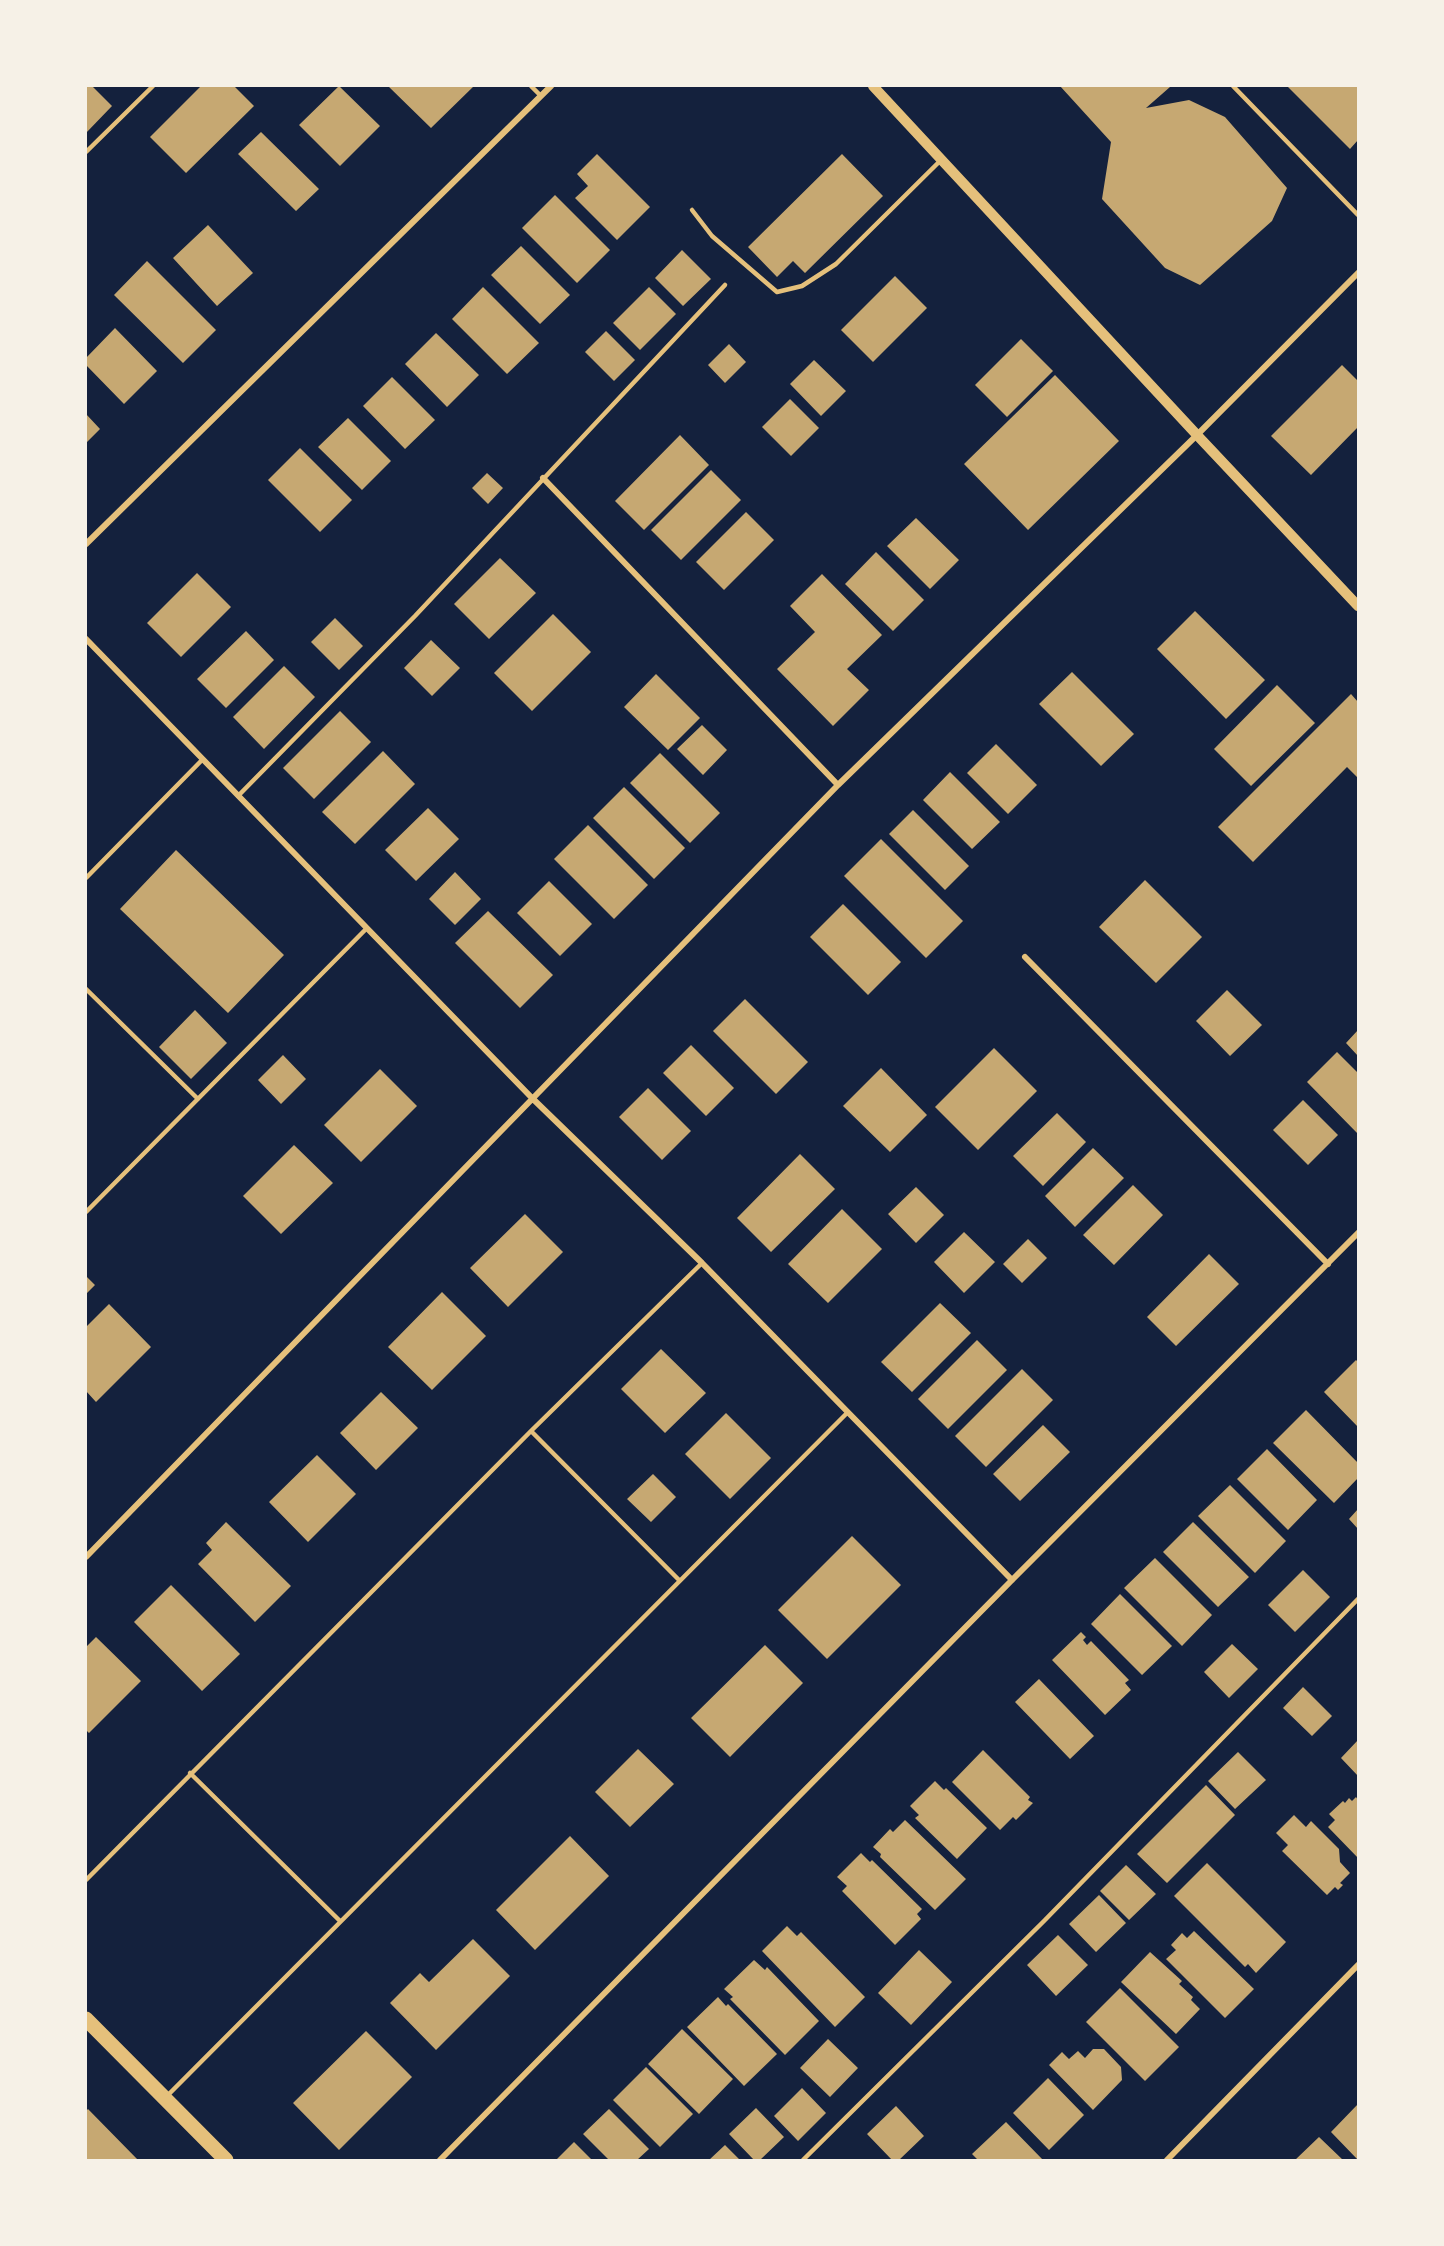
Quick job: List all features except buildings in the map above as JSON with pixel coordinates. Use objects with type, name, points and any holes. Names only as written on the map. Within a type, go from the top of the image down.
[{"type":"main road","points":[[86,2019],[226,2160]]},
{"type":"street","points":[[86,544],[551,86]]},
{"type":"street","points":[[873,86],[1359,606]]},
{"type":"street","points":[[86,1557],[838,785],[1197,435],[1359,273]]},
{"type":"street","points":[[543,478],[838,785]]},
{"type":"street","points":[[86,639],[532,1098],[702,1263],[1012,1580]]},
{"type":"street","points":[[1025,957],[1328,1264]]},
{"type":"street","points":[[440,2160],[1012,1580],[1359,1233]]},
{"type":"street","points":[[1167,2160],[1359,1965]]},
{"type":"lane","points":[[86,152],[153,86]]},
{"type":"lane","points":[[531,86],[541,96]]},
{"type":"lane","points":[[1233,86],[1359,215]]},
{"type":"lane","points":[[692,210],[712,236],[777,292],[802,286],[836,264],[941,160]]},
{"type":"lane","points":[[238,796],[415,616],[725,285]]},
{"type":"lane","points":[[86,878],[202,759]]},
{"type":"lane","points":[[86,1212],[367,928]]},
{"type":"lane","points":[[86,989],[198,1099]]},
{"type":"lane","points":[[86,1880],[531,1431],[702,1263]]},
{"type":"lane","points":[[165,2098],[847,1413]]},
{"type":"lane","points":[[531,1431],[679,1580]]},
{"type":"lane","points":[[803,2160],[1060,1904],[1359,1599]]},
{"type":"lane","points":[[190,1773],[340,1921]]}]
